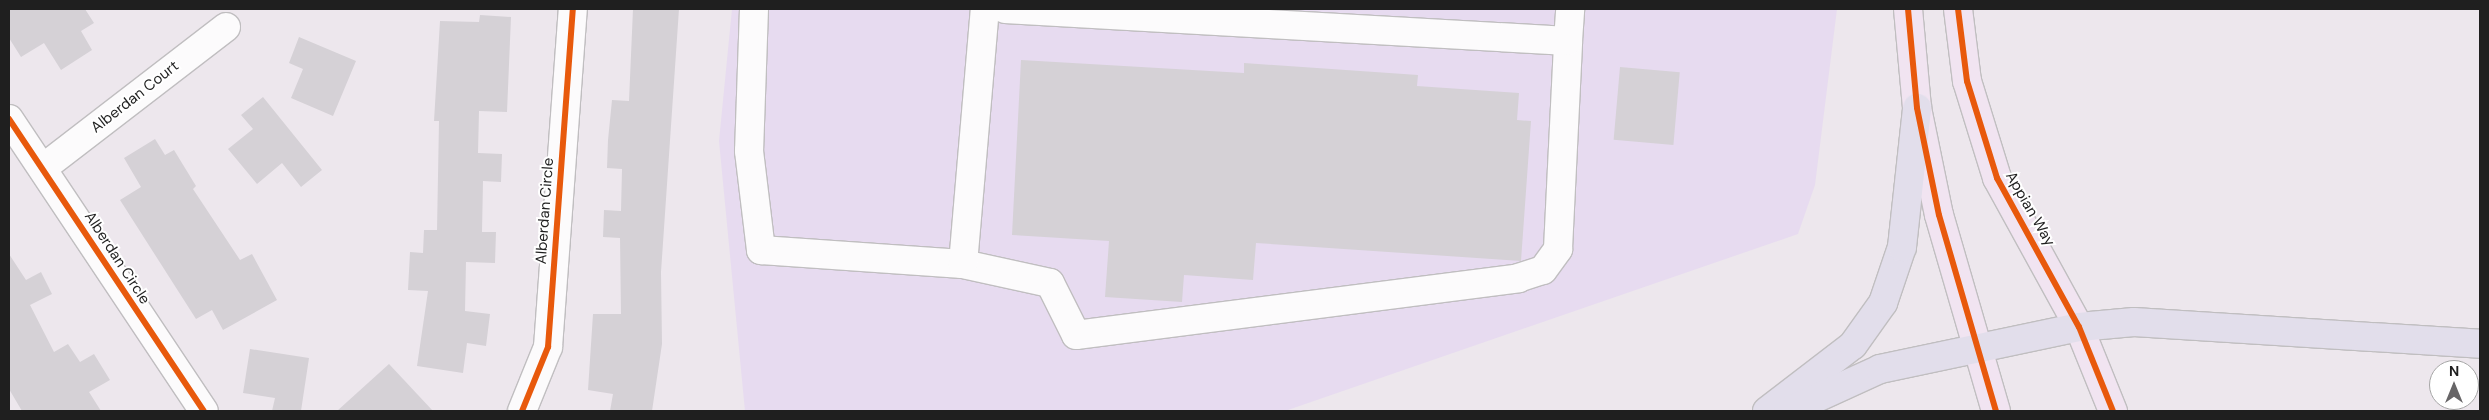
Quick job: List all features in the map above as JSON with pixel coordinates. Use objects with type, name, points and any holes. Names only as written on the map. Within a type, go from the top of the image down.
[{"type":"highway","points":[[1767,411],[1854,345],[1883,303],[1902,247],[1917,108]]},
{"type":"highway","points":[[1788,411],[1880,369],[1976,346],[2079,327],[2134,322],[2480,344]]},
{"type":"main road","points":[[1908,9],[1917,108],[1939,215],[1996,411]]},
{"type":"main road","name":"Appian Way","points":[[1958,9],[1967,81],[1997,178],[2079,327],[2113,411]]},
{"type":"street","name":"Alberdan Circle","points":[[522,411],[548,347],[573,9]]},
{"type":"street","points":[[754,9],[749,151],[761,250],[963,264],[1050,282],[1076,336],[1508,279],[1543,270],[1558,250],[1570,9]]},
{"type":"street","points":[[963,264],[985,9]]},
{"type":"street","points":[[1005,9],[1200,15],[1568,41]]},
{"type":"street","name":"Alberdan Court","points":[[43,168],[226,27]]},
{"type":"street","name":"Alberdan Circle","points":[[9,119],[204,411]]},
{"type":"shaded area","points":[[732,9],[1837,9],[1815,185],[1798,234],[1285,411],[745,411],[719,141]]},
{"type":"building","points":[[9,9],[85,9],[94,23],[81,31],[92,50],[61,70],[44,43],[21,57],[9,38]]},
{"type":"building","points":[[633,9],[679,9],[661,272],[662,344],[652,411],[610,411],[613,394],[588,390],[593,314],[621,314],[620,238],[603,237],[604,210],[621,211],[622,169],[607,168],[608,140],[612,100],[629,101]]},
{"type":"building","points":[[480,15],[511,17],[507,112],[479,111],[478,153],[502,154],[501,182],[483,181],[482,232],[496,232],[495,263],[466,262],[465,311],[490,314],[486,346],[467,343],[463,373],[417,366],[428,291],[408,290],[410,252],[423,253],[424,230],[437,230],[439,121],[434,121],[440,21],[479,22]]},
{"type":"building","points":[[299,37],[356,61],[333,116],[291,98],[303,69],[289,63]]},
{"type":"building","points":[[1021,60],[1244,73],[1244,63],[1418,75],[1417,86],[1519,93],[1517,120],[1531,121],[1521,261],[1256,243],[1253,280],[1184,275],[1182,302],[1105,297],[1109,241],[1012,235]]},
{"type":"building","points":[[1620,67],[1680,72],[1673,145],[1614,140]]},
{"type":"building","points":[[263,97],[322,170],[301,187],[282,163],[257,184],[228,149],[253,129],[241,115]]},
{"type":"building","points":[[155,139],[165,155],[174,150],[196,186],[193,189],[240,260],[252,254],[277,300],[223,330],[212,310],[196,319],[120,200],[141,187],[124,158]]},
{"type":"building","points":[[9,254],[26,280],[41,272],[52,294],[30,305],[54,352],[68,344],[80,362],[94,354],[110,380],[89,392],[101,411],[22,411],[9,389]]},
{"type":"building","points":[[250,349],[309,358],[301,411],[272,411],[275,398],[243,393]]},
{"type":"building","points":[[389,364],[433,411],[337,411]]},
{"type":"cycle path","points":[[522,411],[548,347],[573,9]]},
{"type":"cycle path","points":[[1908,9],[1917,108],[1939,215],[1996,411]]},
{"type":"cycle path","points":[[1958,9],[1967,81],[1997,178],[2079,327],[2113,411]]},
{"type":"cycle path","points":[[9,119],[204,411]]}]
